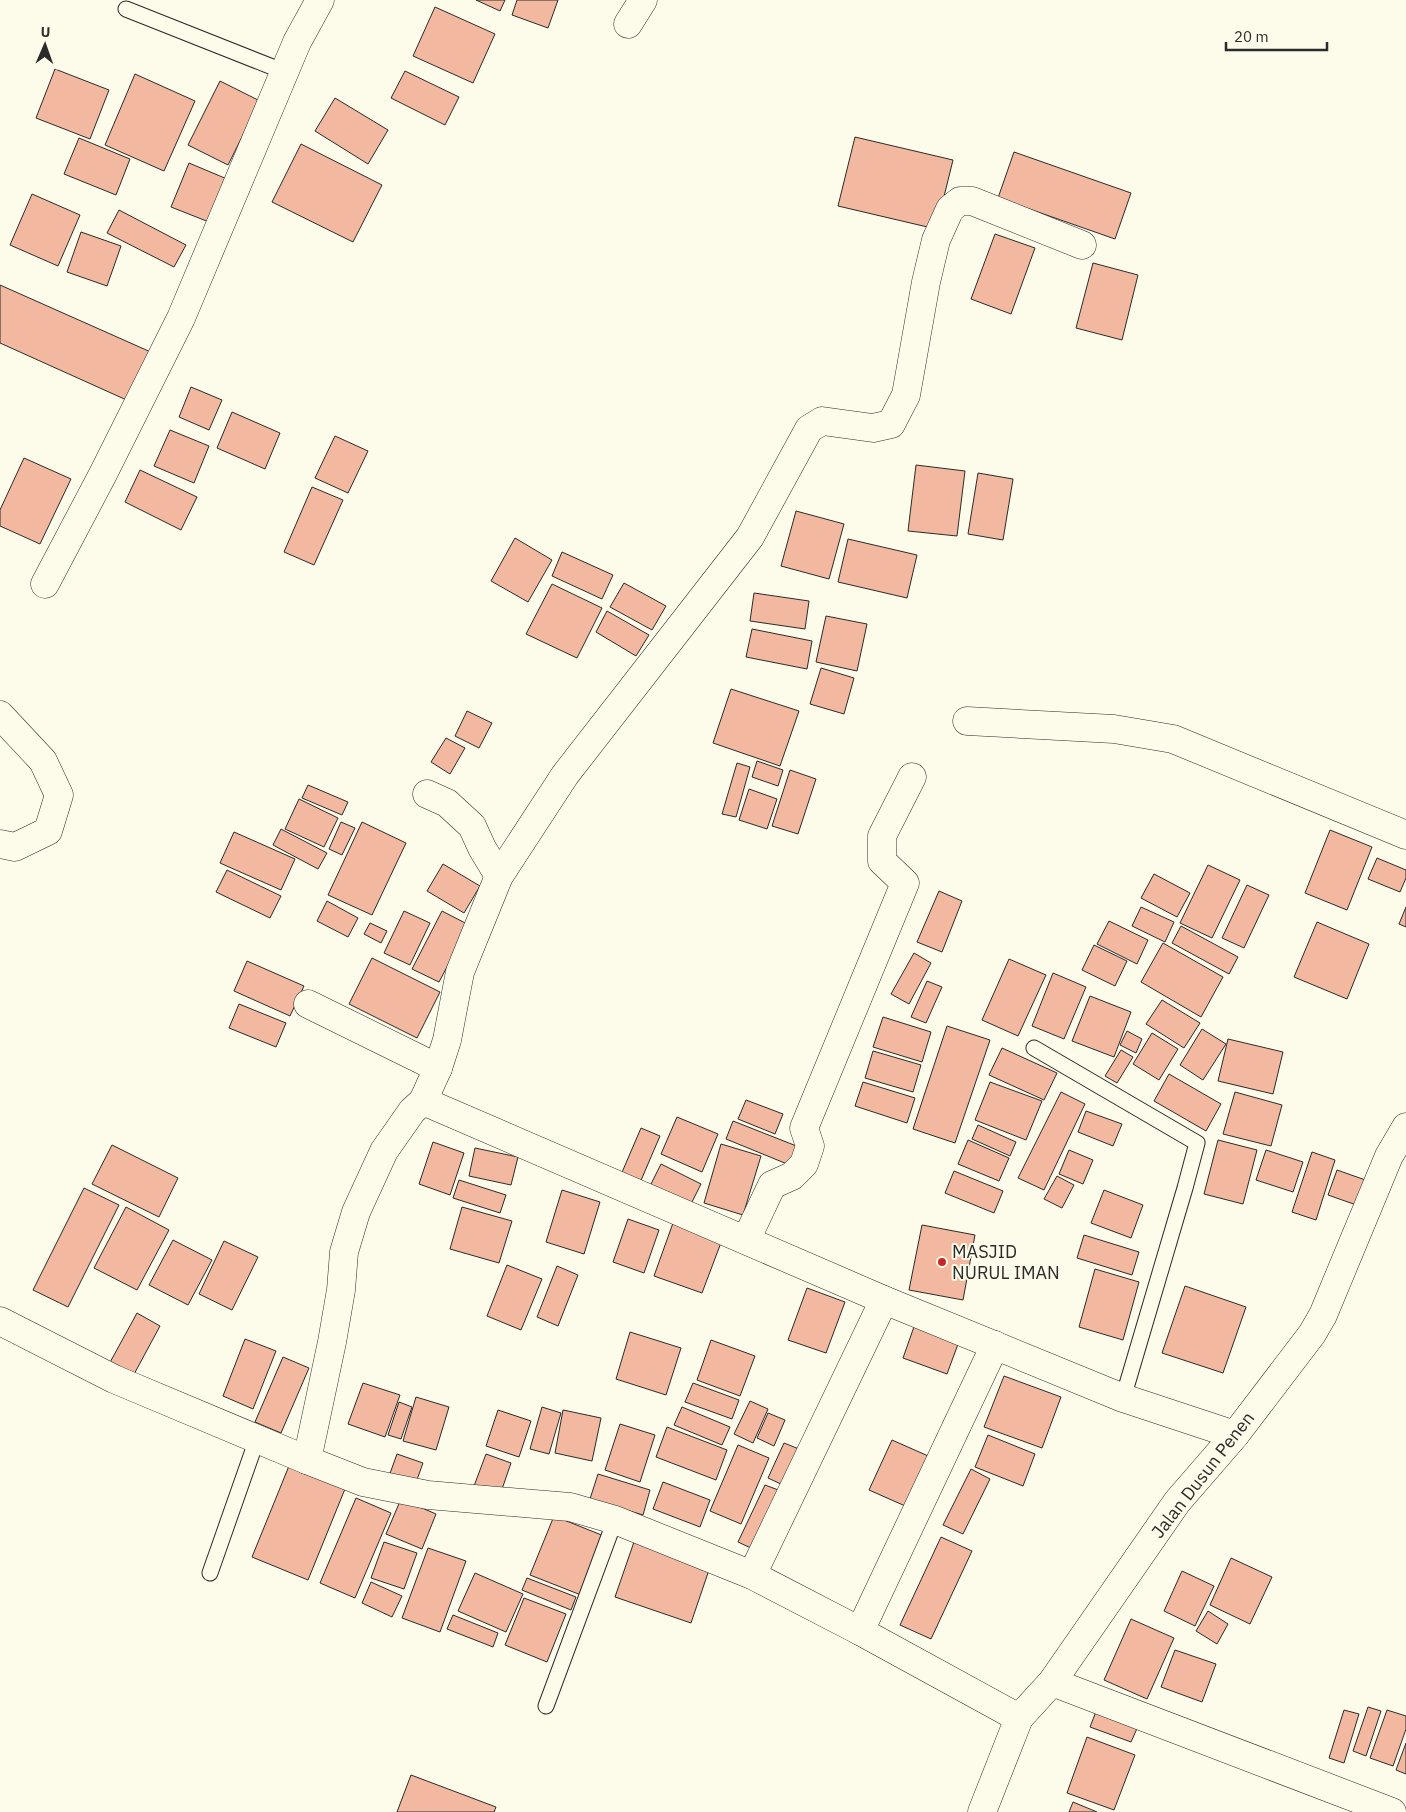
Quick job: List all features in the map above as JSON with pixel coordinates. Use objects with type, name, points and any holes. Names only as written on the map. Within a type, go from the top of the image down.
[{"type":"street","points":[[45,584],[103,474],[181,318],[298,42],[320,0]]},
{"type":"street","points":[[628,24],[643,0]]},
{"type":"street","points":[[307,1460],[334,1333],[341,1290],[344,1252],[356,1212],[384,1151],[412,1111],[423,1101],[438,1068],[447,1040],[460,972],[498,876],[565,775],[750,536],[809,429],[822,421],[873,428],[891,424],[906,395],[926,282],[936,240],[950,209],[960,201],[972,201],[1082,245]]},
{"type":"street","points":[[0,715],[43,761],[60,795],[48,832],[15,847],[0,844]]},
{"type":"street","points":[[966,721],[1114,729],[1173,739],[1406,835]]},
{"type":"street","points":[[746,1240],[772,1185],[792,1176],[804,1164],[810,1146],[804,1128],[905,883],[882,861],[882,836],[912,778]]},
{"type":"street","points":[[427,794],[447,803],[472,826],[498,876]]},
{"type":"street","points":[[308,1004],[438,1068]]},
{"type":"street","points":[[423,1101],[884,1300],[1123,1398],[1234,1435]]},
{"type":"street","name":"Jalan Dusun Penen","points":[[982,1812],[1019,1718],[1052,1682],[1177,1502],[1234,1435],[1316,1328],[1389,1156],[1406,1126]]},
{"type":"street","points":[[752,1575],[884,1300]]},
{"type":"street","points":[[0,1321],[114,1379],[363,1482],[428,1496],[570,1507],[615,1520],[752,1575],[860,1631],[1019,1718]]},
{"type":"street","points":[[860,1631],[995,1345]]},
{"type":"street","points":[[1052,1682],[1392,1812]]},
{"type":"lane","points":[[126,10],[285,72]]},
{"type":"lane","points":[[1034,1048],[1196,1143],[1185,1188],[1123,1398]]},
{"type":"lane","points":[[210,1573],[257,1439]]},
{"type":"lane","points":[[546,1706],[615,1520]]},
{"type":"building","points":[[476,0],[505,0],[500,11]]},
{"type":"building","points":[[517,0],[558,0],[548,28],[512,15]]},
{"type":"building","points":[[435,7],[495,34],[473,83],[413,56]]},
{"type":"building","points":[[55,69],[109,90],[90,139],[36,118]]},
{"type":"building","points":[[405,71],[459,97],[445,125],[391,98]]},
{"type":"building","points":[[135,74],[195,101],[164,171],[105,145]]},
{"type":"building","points":[[220,81],[260,101],[228,165],[188,145]]},
{"type":"building","points":[[335,98],[388,130],[368,164],[315,131]]},
{"type":"building","points":[[855,137],[953,160],[936,229],[838,206]]},
{"type":"building","points":[[79,138],[130,159],[116,195],[64,174]]},
{"type":"building","points":[[301,144],[382,185],[353,242],[272,202]]},
{"type":"building","points":[[1014,152],[1131,193],[1115,239],[998,198]]},
{"type":"building","points":[[189,163],[227,179],[209,222],[171,207]]},
{"type":"building","points":[[32,194],[80,215],[58,266],[10,245]]},
{"type":"building","points":[[119,210],[186,245],[174,267],[107,233]]},
{"type":"building","points":[[81,232],[121,246],[107,286],[67,272]]},
{"type":"building","points":[[995,234],[1035,248],[1011,314],[971,299]]},
{"type":"building","points":[[1093,263],[1138,275],[1122,340],[1076,328]]},
{"type":"building","points":[[0,285],[153,353],[131,402],[0,343]]},
{"type":"building","points":[[191,387],[222,400],[209,430],[179,417]]},
{"type":"building","points":[[232,412],[280,433],[265,469],[217,448]]},
{"type":"building","points":[[170,430],[209,446],[194,483],[154,466]]},
{"type":"building","points":[[335,436],[368,451],[348,493],[315,478]]},
{"type":"building","points":[[24,458],[71,479],[40,544],[0,526],[0,510]]},
{"type":"building","points":[[916,465],[965,471],[957,536],[908,531]]},
{"type":"building","points":[[140,470],[197,497],[181,530],[125,502]]},
{"type":"building","points":[[978,473],[1013,479],[1003,540],[968,534]]},
{"type":"building","points":[[312,487],[343,500],[314,565],[284,552]]},
{"type":"building","points":[[796,511],[844,524],[829,579],[781,566]]},
{"type":"building","points":[[515,538],[552,560],[528,602],[491,581]]},
{"type":"building","points":[[848,539],[917,555],[907,598],[838,582]]},
{"type":"building","points":[[562,552],[613,575],[602,599],[552,576]]},
{"type":"building","points":[[624,583],[666,606],[652,630],[610,607]]},
{"type":"building","points":[[552,584],[602,608],[577,658],[526,634]]},
{"type":"building","points":[[754,593],[809,601],[805,629],[750,621]]},
{"type":"building","points":[[607,611],[649,635],[636,656],[596,632]]},
{"type":"building","points":[[826,616],[867,624],[857,671],[816,662]]},
{"type":"building","points":[[752,629],[812,641],[807,669],[746,657]]},
{"type":"building","points":[[821,668],[854,678],[844,714],[810,704]]},
{"type":"building","points":[[731,689],[799,711],[780,766],[713,743]]},
{"type":"building","points":[[467,711],[492,723],[479,748],[455,736]]},
{"type":"building","points":[[446,738],[465,748],[450,774],[431,762]]},
{"type":"building","points":[[757,761],[783,770],[778,786],[752,777]]},
{"type":"building","points":[[737,763],[750,767],[736,817],[722,814]]},
{"type":"building","points":[[790,770],[816,779],[798,834],[772,826]]},
{"type":"building","points":[[308,785],[348,802],[342,815],[302,798]]},
{"type":"building","points":[[749,789],[777,799],[767,829],[739,820]]},
{"type":"building","points":[[299,799],[338,818],[324,847],[285,829]]},
{"type":"building","points":[[341,822],[355,828],[342,855],[329,849]]},
{"type":"building","points":[[362,822],[406,843],[372,915],[328,895]]},
{"type":"building","points":[[281,829],[327,853],[318,869],[273,845]]},
{"type":"building","points":[[1330,830],[1372,847],[1347,910],[1305,893]]},
{"type":"building","points":[[234,832],[295,859],[281,890],[220,863]]},
{"type":"building","points":[[1377,858],[1406,870],[1406,878],[1400,892],[1368,879]]},
{"type":"building","points":[[443,864],[480,886],[464,913],[427,891]]},
{"type":"building","points":[[1208,865],[1240,880],[1212,938],[1180,923]]},
{"type":"building","points":[[227,870],[281,896],[270,918],[216,892]]},
{"type":"building","points":[[1154,874],[1190,893],[1177,917],[1141,898]]},
{"type":"building","points":[[1247,885],[1269,895],[1244,948],[1222,938]]},
{"type":"building","points":[[939,891],[962,901],[942,952],[917,942]]},
{"type":"building","points":[[327,901],[358,918],[348,937],[317,921]]},
{"type":"building","points":[[1141,907],[1174,922],[1165,942],[1132,926]]},
{"type":"building","points":[[1406,907],[1406,927],[1399,924]]},
{"type":"building","points":[[404,911],[430,923],[410,965],[384,953]]},
{"type":"building","points":[[442,911],[469,925],[439,982],[412,969]]},
{"type":"building","points":[[1109,921],[1148,940],[1137,964],[1097,944]]},
{"type":"building","points":[[1317,922],[1369,944],[1347,999],[1294,977]]},
{"type":"building","points":[[370,923],[387,931],[381,943],[364,934]]},
{"type":"building","points":[[1181,926],[1238,957],[1229,974],[1172,943]]},
{"type":"building","points":[[1163,943],[1223,977],[1201,1017],[1141,982]]},
{"type":"building","points":[[1094,945],[1127,961],[1115,986],[1082,970]]},
{"type":"building","points":[[914,953],[931,963],[909,1004],[891,994]]},
{"type":"building","points":[[372,958],[440,992],[417,1038],[349,1004]]},
{"type":"building","points":[[1009,959],[1046,975],[1018,1036],[982,1020]]},
{"type":"building","points":[[247,961],[304,986],[290,1016],[234,991]]},
{"type":"building","points":[[1053,973],[1086,987],[1064,1039],[1032,1026]]},
{"type":"building","points":[[927,981],[942,987],[926,1023],[911,1017]]},
{"type":"building","points":[[1090,996],[1131,1012],[1114,1057],[1072,1041]]},
{"type":"building","points":[[1162,1000],[1200,1023],[1184,1048],[1146,1024]]},
{"type":"building","points":[[239,1004],[286,1023],[276,1047],[229,1028]]},
{"type":"building","points":[[883,1017],[931,1032],[922,1062],[873,1047]]},
{"type":"building","points":[[947,1026],[990,1040],[955,1143],[913,1129]]},
{"type":"building","points":[[1202,1029],[1226,1044],[1203,1080],[1180,1065]]},
{"type":"building","points":[[1127,1031],[1142,1039],[1136,1053],[1120,1045]]},
{"type":"building","points":[[1152,1033],[1178,1049],[1159,1080],[1133,1064]]},
{"type":"building","points":[[1228,1039],[1283,1052],[1273,1094],[1218,1081]]},
{"type":"building","points":[[1002,1048],[1057,1073],[1044,1100],[989,1075]]},
{"type":"building","points":[[1121,1050],[1133,1057],[1117,1083],[1105,1076]]},
{"type":"building","points":[[873,1051],[921,1065],[913,1092],[865,1078]]},
{"type":"building","points":[[1169,1074],[1221,1104],[1206,1131],[1154,1101]]},
{"type":"building","points":[[863,1082],[915,1098],[907,1123],[855,1106]]},
{"type":"building","points":[[990,1082],[1042,1101],[1026,1140],[975,1120]]},
{"type":"building","points":[[1061,1092],[1085,1104],[1044,1190],[1018,1178]]},
{"type":"building","points":[[1235,1092],[1282,1105],[1271,1146],[1223,1134]]},
{"type":"building","points":[[746,1100],[783,1114],[775,1134],[738,1119]]},
{"type":"building","points":[[1086,1111],[1122,1124],[1113,1146],[1078,1132]]},
{"type":"building","points":[[677,1117],[718,1134],[702,1172],[661,1154]]},
{"type":"building","points":[[733,1121],[799,1147],[792,1166],[726,1139]]},
{"type":"building","points":[[978,1125],[1016,1142],[1010,1156],[972,1139]]},
{"type":"building","points":[[641,1128],[660,1136],[636,1192],[617,1184]]},
{"type":"building","points":[[968,1140],[1009,1158],[999,1181],[958,1164]]},
{"type":"building","points":[[1218,1140],[1257,1150],[1243,1204],[1204,1194]]},
{"type":"building","points":[[433,1142],[464,1153],[450,1195],[419,1184]]},
{"type":"building","points":[[721,1144],[761,1156],[743,1215],[704,1203]]},
{"type":"building","points":[[112,1145],[178,1178],[159,1217],[92,1184]]},
{"type":"building","points":[[475,1148],[518,1157],[511,1185],[469,1176]]},
{"type":"building","points":[[1069,1150],[1093,1160],[1083,1184],[1059,1174]]},
{"type":"building","points":[[1266,1150],[1303,1162],[1293,1192],[1256,1180]]},
{"type":"building","points":[[1312,1152],[1335,1160],[1316,1220],[1292,1212]]},
{"type":"building","points":[[661,1164],[701,1184],[690,1206],[650,1186]]},
{"type":"building","points":[[1337,1170],[1374,1183],[1365,1208],[1328,1195]]},
{"type":"building","points":[[954,1171],[1003,1191],[994,1213],[945,1193]]},
{"type":"building","points":[[1057,1176],[1074,1185],[1062,1208],[1044,1199]]},
{"type":"building","points":[[459,1180],[506,1195],[500,1213],[453,1198]]},
{"type":"building","points":[[84,1188],[119,1205],[68,1307],[33,1290]]},
{"type":"building","points":[[562,1190],[600,1202],[584,1254],[546,1242]]},
{"type":"building","points":[[1104,1190],[1143,1205],[1131,1238],[1091,1223]]},
{"type":"building","points":[[126,1207],[169,1230],[137,1290],[94,1268]]},
{"type":"building","points":[[462,1207],[512,1221],[499,1263],[450,1249]]},
{"type":"building","points":[[628,1219],[659,1230],[644,1273],[613,1262]]},
{"type":"building","points":[[673,1223],[722,1240],[702,1293],[654,1276]]},
{"type":"building","name":"MASJID NURUL IMAN","points":[[922,1225],[975,1235],[963,1300],[909,1290]]},
{"type":"building","points":[[1084,1235],[1139,1252],[1132,1275],[1077,1258]]},
{"type":"building","points":[[173,1240],[212,1260],[188,1305],[149,1285]]},
{"type":"building","points":[[224,1241],[258,1257],[232,1310],[199,1294]]},
{"type":"building","points":[[507,1265],[542,1279],[521,1330],[487,1316]]},
{"type":"building","points":[[557,1266],[578,1275],[558,1326],[537,1317]]},
{"type":"building","points":[[1095,1269],[1139,1282],[1123,1340],[1079,1327]]},
{"type":"building","points":[[1185,1286],[1246,1307],[1223,1373],[1162,1353]]},
{"type":"building","points":[[807,1288],[845,1302],[826,1353],[788,1340]]},
{"type":"building","points":[[137,1313],[160,1326],[132,1378],[108,1366]]},
{"type":"building","points":[[916,1321],[961,1336],[947,1374],[903,1358]]},
{"type":"building","points":[[630,1332],[681,1348],[666,1395],[616,1379]]},
{"type":"building","points":[[245,1339],[276,1351],[253,1409],[223,1396]]},
{"type":"building","points":[[711,1340],[755,1356],[740,1396],[697,1380]]},
{"type":"building","points":[[283,1357],[309,1368],[281,1433],[255,1422]]},
{"type":"building","points":[[1004,1376],[1061,1397],[1042,1448],[984,1427]]},
{"type":"building","points":[[363,1383],[400,1395],[385,1437],[348,1424]]},
{"type":"building","points":[[693,1383],[739,1400],[732,1419],[685,1402]]},
{"type":"building","points":[[416,1397],[449,1407],[436,1450],[403,1441]]},
{"type":"building","points":[[750,1401],[768,1409],[753,1443],[734,1434]]},
{"type":"building","points":[[399,1402],[412,1407],[401,1439],[388,1435]]},
{"type":"building","points":[[542,1407],[561,1413],[549,1454],[530,1449]]},
{"type":"building","points":[[682,1407],[730,1427],[722,1445],[674,1425]]},
{"type":"building","points":[[498,1410],[531,1421],[519,1457],[486,1446]]},
{"type":"building","points":[[563,1410],[601,1418],[592,1461],[555,1453]]},
{"type":"building","points":[[768,1413],[785,1420],[774,1446],[757,1438]]},
{"type":"building","points":[[620,1424],[655,1435],[640,1482],[605,1470]]},
{"type":"building","points":[[667,1427],[727,1450],[716,1480],[656,1457]]},
{"type":"building","points":[[988,1435],[1035,1454],[1023,1486],[975,1467]]},
{"type":"building","points":[[892,1440],[935,1459],[912,1509],[869,1490]]},
{"type":"building","points":[[784,1443],[799,1449],[783,1485],[768,1478]]},
{"type":"building","points":[[738,1445],[769,1458],[741,1524],[710,1511]]},
{"type":"building","points":[[397,1454],[423,1463],[414,1488],[388,1479]]},
{"type":"building","points":[[486,1454],[511,1463],[500,1495],[474,1486]]},
{"type":"building","points":[[291,1461],[347,1484],[308,1580],[252,1557]]},
{"type":"building","points":[[971,1469],[990,1479],[963,1534],[943,1525]]},
{"type":"building","points":[[598,1474],[650,1490],[643,1515],[590,1499]]},
{"type":"building","points":[[663,1482],[710,1500],[700,1527],[653,1509]]},
{"type":"building","points":[[765,1485],[781,1491],[753,1549],[738,1542]]},
{"type":"building","points":[[356,1498],[391,1513],[355,1598],[320,1583]]},
{"type":"building","points":[[401,1499],[436,1514],[422,1549],[386,1534]]},
{"type":"building","points":[[554,1516],[604,1536],[581,1595],[530,1575]]},
{"type":"building","points":[[941,1537],[972,1551],[931,1639],[900,1625]]},
{"type":"building","points":[[635,1539],[711,1564],[691,1623],[615,1597]]},
{"type":"building","points":[[384,1542],[417,1553],[404,1589],[371,1578]]},
{"type":"building","points":[[428,1548],[466,1561],[440,1632],[402,1618]]},
{"type":"building","points":[[1231,1558],[1272,1577],[1250,1624],[1210,1605]]},
{"type":"building","points":[[1182,1571],[1214,1586],[1195,1626],[1164,1611]]},
{"type":"building","points":[[475,1573],[523,1594],[506,1632],[458,1611]]},
{"type":"building","points":[[527,1578],[576,1597],[571,1610],[522,1590]]},
{"type":"building","points":[[371,1582],[402,1596],[392,1617],[362,1603]]},
{"type":"building","points":[[524,1598],[566,1614],[547,1662],[505,1645]]},
{"type":"building","points":[[1208,1611],[1228,1624],[1217,1644],[1196,1631]]},
{"type":"building","points":[[453,1615],[498,1633],[493,1647],[447,1629]]},
{"type":"building","points":[[1131,1619],[1174,1638],[1147,1699],[1104,1680]]},
{"type":"building","points":[[1175,1650],[1216,1664],[1202,1702],[1161,1687]]},
{"type":"building","points":[[1368,1707],[1381,1711],[1366,1756],[1353,1751]]},
{"type":"building","points":[[1097,1709],[1139,1724],[1131,1742],[1090,1727]]},
{"type":"building","points":[[1344,1710],[1359,1714],[1344,1763],[1329,1758]]},
{"type":"building","points":[[1387,1710],[1406,1716],[1406,1729],[1393,1766],[1370,1758]]},
{"type":"building","points":[[1087,1737],[1135,1755],[1114,1810],[1067,1793]]},
{"type":"building","points":[[1406,1743],[1406,1774],[1396,1770]]},
{"type":"building","points":[[411,1775],[496,1807],[494,1812],[397,1812]]},
{"type":"building","points":[[1073,1802],[1097,1812],[1069,1812]]},
{"type":"place","name":"MASJID NURUL IMAN","points":[[942,1262]]}]
